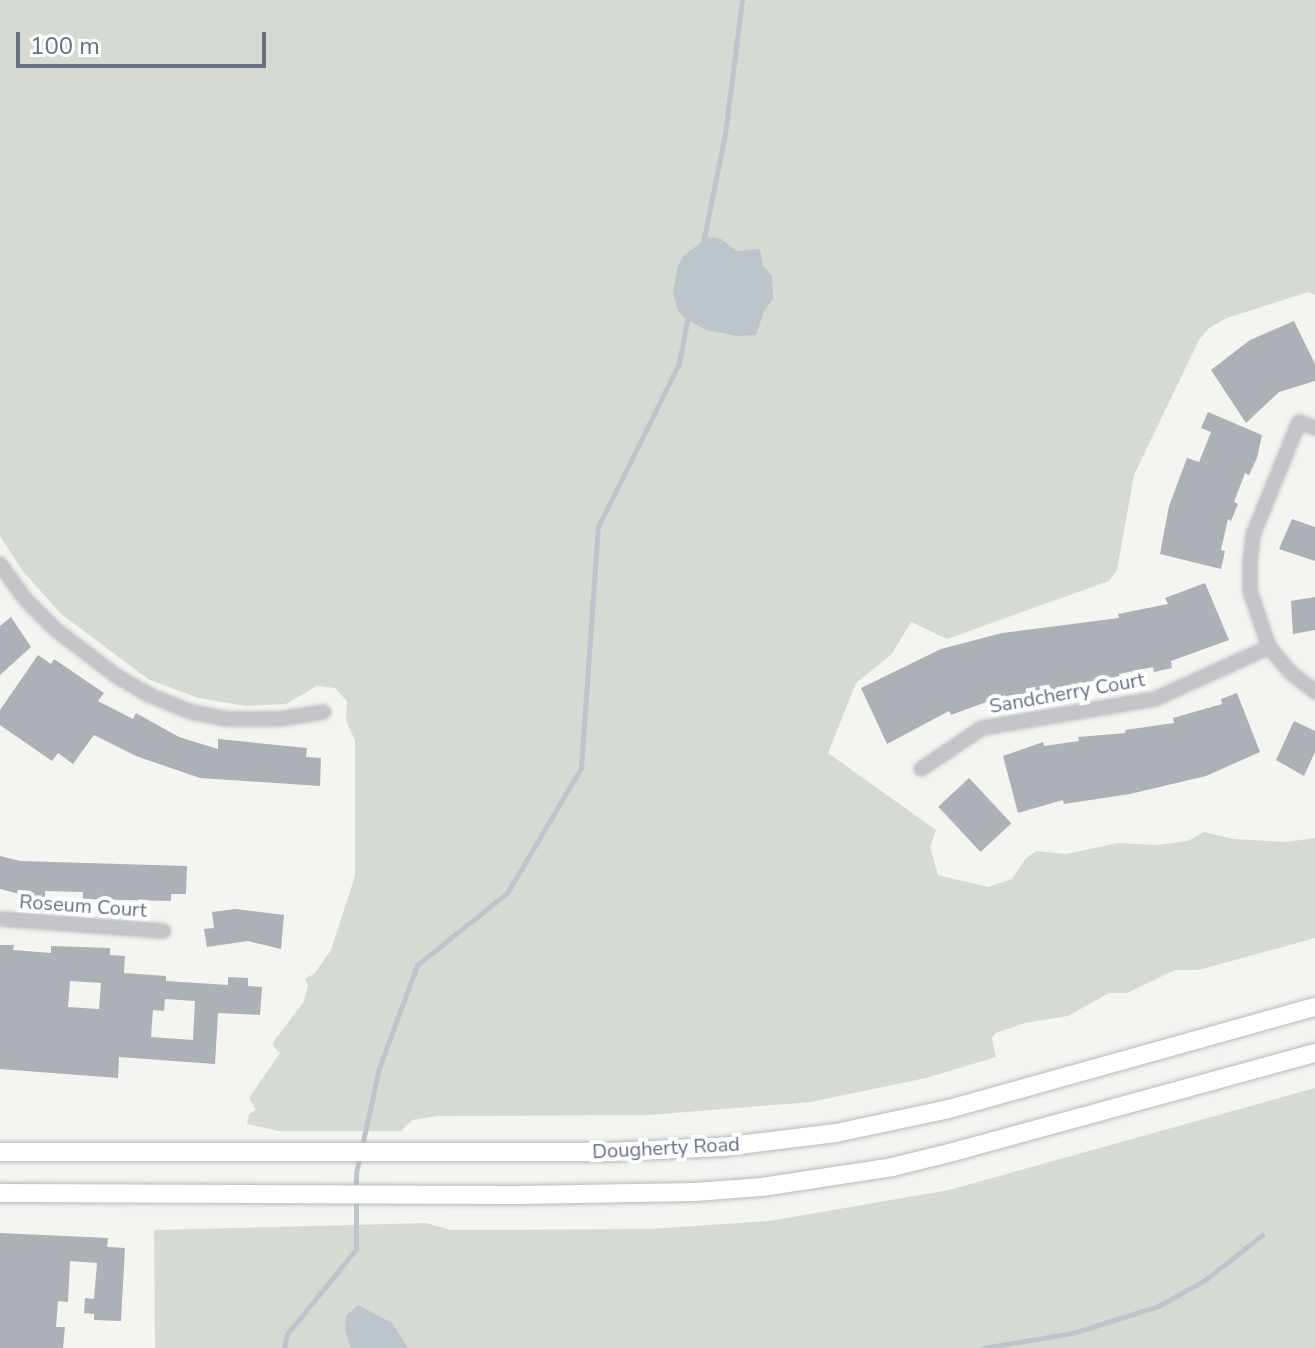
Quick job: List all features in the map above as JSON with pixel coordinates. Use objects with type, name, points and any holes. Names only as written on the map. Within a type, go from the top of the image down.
[{"type":"main road","name":"Dougherty Road","points":[[0,1152],[664,1151],[836,1133],[949,1109],[1315,1007]]},
{"type":"main road","points":[[0,1193],[426,1195],[695,1192],[854,1173],[953,1152],[1315,1053]]},
{"type":"street","points":[[1315,428],[1299,422],[1253,535],[1250,562],[1250,591],[1269,647],[1291,673],[1315,692]]},
{"type":"street","points":[[0,564],[25,599],[56,630],[118,677],[149,695],[191,712],[226,719],[280,719],[323,712]]},
{"type":"street","name":"Sandcherry Court","points":[[921,769],[982,728],[1155,699],[1269,647]]},
{"type":"street","name":"Roseum Court","points":[[0,919],[164,931]]},
{"type":"shaded area","points":[[0,0],[1315,0],[1315,295],[1308,292],[1227,318],[1209,328],[1199,340],[1134,475],[1117,570],[1109,581],[947,639],[911,622],[892,654],[856,683],[828,753],[936,830],[930,847],[938,875],[988,887],[1012,879],[1026,858],[1037,851],[1066,854],[1118,843],[1157,845],[1188,841],[1204,832],[1234,839],[1286,842],[1315,838],[1315,938],[1199,970],[1175,970],[1127,993],[1109,993],[1068,1016],[1025,1023],[996,1033],[992,1038],[996,1057],[926,1078],[811,1102],[649,1115],[438,1116],[412,1120],[401,1131],[278,1131],[247,1124],[249,1114],[256,1110],[249,1098],[280,1053],[273,1046],[274,1041],[303,1003],[308,986],[305,979],[315,973],[331,950],[355,876],[355,740],[346,721],[347,701],[335,688],[317,686],[286,704],[246,706],[198,698],[148,679],[61,614],[22,570],[0,536]]},
{"type":"shaded area","points":[[709,237],[721,239],[737,251],[760,249],[763,266],[772,276],[773,299],[764,311],[756,335],[738,336],[706,330],[683,317],[677,309],[673,291],[678,266],[684,255]]},
{"type":"shaded area","points":[[1315,1088],[1315,1348],[155,1348],[154,1230],[426,1223],[451,1230],[650,1229],[769,1221],[949,1190]]},
{"type":"shaded area","points":[[358,1305],[392,1323],[408,1348],[351,1348],[345,1331],[346,1316]]},
{"type":"building","points":[[1294,321],[1315,364],[1315,381],[1279,392],[1246,423],[1211,370],[1250,340]]},
{"type":"building","points":[[1208,412],[1262,435],[1257,458],[1249,475],[1245,473],[1234,502],[1238,504],[1231,521],[1228,519],[1221,550],[1225,551],[1221,569],[1160,554],[1169,506],[1187,458],[1199,462],[1211,432],[1201,428]]},
{"type":"building","points":[[1292,519],[1315,527],[1315,561],[1279,549]]},
{"type":"building","points":[[1205,583],[1229,640],[1171,661],[1172,668],[1154,672],[1153,667],[1119,674],[1120,681],[1110,684],[1051,691],[1051,687],[1006,698],[1005,695],[951,715],[949,711],[887,744],[861,688],[941,649],[1002,633],[1119,618],[1118,614],[1168,604],[1165,598]]},
{"type":"building","points":[[1315,597],[1315,630],[1293,634],[1291,601]]},
{"type":"building","points":[[11,617],[31,647],[0,675],[0,626]]},
{"type":"building","points":[[38,655],[51,664],[54,659],[104,693],[98,701],[133,719],[136,713],[179,737],[218,749],[218,739],[307,748],[306,757],[321,758],[320,786],[200,778],[136,756],[94,735],[73,764],[58,753],[52,761],[0,725],[0,710]]},
{"type":"building","points":[[1237,693],[1260,752],[1206,776],[1130,794],[1064,804],[1063,800],[1018,813],[1003,756],[1043,742],[1044,746],[1079,741],[1078,737],[1126,733],[1125,730],[1174,723],[1173,718],[1222,704],[1221,699]]},
{"type":"building","points":[[1294,721],[1315,731],[1315,752],[1304,776],[1276,760]]},
{"type":"building","points":[[969,778],[1011,823],[981,852],[938,807]]},
{"type":"building","points":[[0,856],[20,861],[187,866],[186,894],[171,894],[171,901],[83,899],[83,892],[45,891],[45,897],[31,897],[0,889]]},
{"type":"building","points":[[235,909],[284,915],[281,949],[248,941],[207,947],[204,929],[214,928],[212,912]]},
{"type":"building","points":[[0,945],[14,945],[13,950],[51,953],[51,946],[110,948],[110,955],[125,956],[124,973],[166,976],[166,981],[228,985],[228,977],[248,978],[248,986],[262,987],[260,1015],[218,1013],[215,1064],[119,1057],[118,1078],[0,1069]],"holes":[[[70,981],[101,983],[99,1009],[68,1007]],[[165,999],[195,1001],[193,1040],[151,1037],[153,1010],[164,1011]]]},
{"type":"building","points":[[0,1233],[108,1238],[107,1247],[125,1248],[121,1321],[94,1320],[94,1314],[84,1313],[85,1298],[94,1299],[97,1263],[70,1261],[68,1302],[58,1301],[56,1327],[65,1327],[63,1348],[0,1348]]},
{"type":"waterway","points":[[702,248],[725,134],[742,0]]},
{"type":"waterway","points":[[356,1189],[356,1173],[379,1068],[417,965],[507,893],[581,768],[598,527],[679,363],[688,316]]},
{"type":"waterway","points":[[284,1348],[287,1334],[356,1249],[356,1199]]},
{"type":"waterway","points":[[983,1348],[1073,1333],[1158,1306],[1205,1280],[1262,1235]]}]
